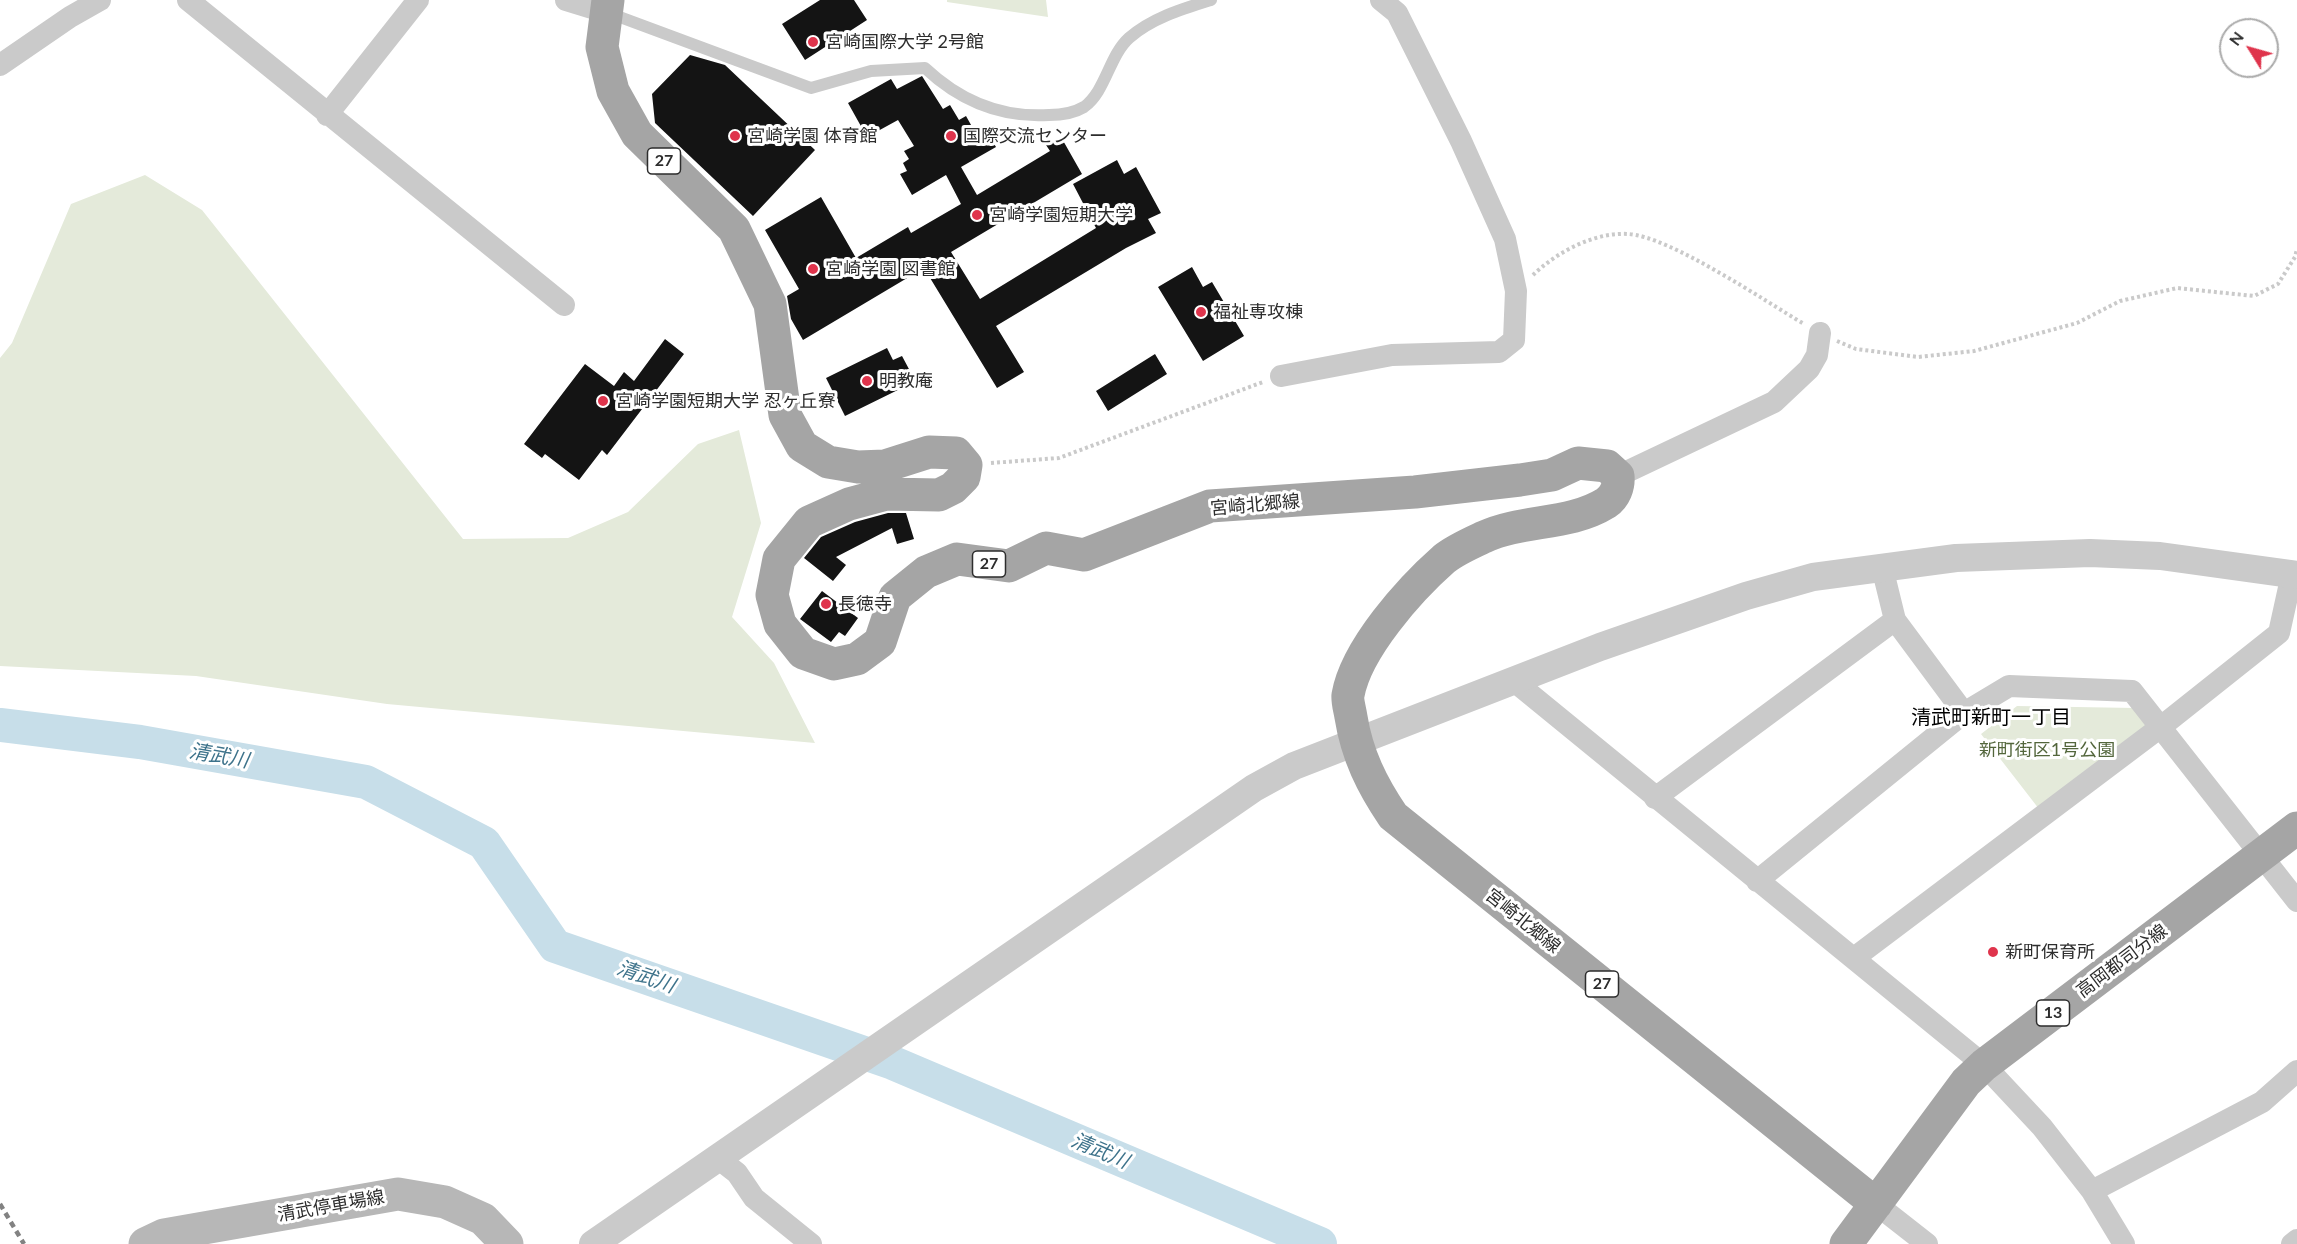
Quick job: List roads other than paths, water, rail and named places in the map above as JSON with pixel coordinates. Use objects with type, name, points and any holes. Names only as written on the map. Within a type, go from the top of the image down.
[{"type":"main road","name":"宮崎北郷線","points":[[607,6],[602,48],[613,92],[637,134],[734,229],[770,304],[785,415],[802,446],[828,462],[858,467],[885,466],[929,452],[956,453],[966,465],[964,477],[953,488],[939,495],[886,494],[849,504],[809,522],[779,559],[772,595],[780,624],[803,652],[834,664],[857,659],[880,642],[895,597],[926,572],[957,559],[1009,566],[1046,548],[1084,555],[1210,506],[1415,492],[1520,480],[1552,475],[1578,463],[1606,466],[1618,476],[1619,486],[1608,502],[1579,516],[1520,525],[1485,536],[1446,558],[1419,584],[1361,659],[1348,696],[1355,743],[1374,788],[1393,816],[1876,1204]]},
{"type":"main road","name":"高岡都司分線","points":[[1846,1244],[1966,1082],[1984,1065],[2297,828]]},
{"type":"main road","name":"清武停車場線","points":[[158,1241],[398,1194],[445,1202],[483,1220],[507,1244]]},
{"type":"street","points":[[0,65],[70,17],[100,0]]},
{"type":"street","points":[[188,0],[564,305]]},
{"type":"street","points":[[327,115],[418,0]]},
{"type":"street","points":[[566,0],[607,6]]},
{"type":"street","points":[[1281,376],[1392,355],[1499,352],[1514,340],[1516,291],[1505,239],[1461,141],[1397,13],[1381,0]]},
{"type":"street","points":[[1618,476],[1774,402],[1809,369],[1817,355],[1820,333]]},
{"type":"street","points":[[593,1244],[660,1195],[719,1159],[1254,788],[1294,766],[1600,647],[1746,596],[1813,577],[1956,558],[2090,553],[2160,556],[2295,574],[2279,633],[2162,726],[1854,958]]},
{"type":"street","points":[[1882,567],[1895,620],[1964,713]]},
{"type":"street","points":[[1655,798],[1895,620]]},
{"type":"street","points":[[1514,681],[1984,1065],[2042,1126],[2092,1191],[2124,1244]]},
{"type":"street","points":[[1757,881],[1964,713],[2009,686],[2132,691],[2162,726],[2297,901]]},
{"type":"street","points":[[2092,1191],[2262,1102],[2297,1071]]},
{"type":"street","points":[[719,1159],[737,1173],[754,1198],[811,1244]]},
{"type":"street","points":[[1876,1204],[1927,1244]]},
{"type":"street","points":[[2292,1244],[2297,1240]]},
{"type":"lane","points":[[607,6],[811,88],[871,71],[925,68],[944,86],[992,110],[1030,116],[1062,115],[1084,106],[1098,89],[1127,39],[1167,14],[1211,0]]},
{"type":"waterway","name":"清武川","points":[[0,725],[140,742],[366,782],[484,843],[555,946],[893,1063],[1320,1244]]},
{"type":"railway","points":[[0,1204],[24,1244]]},
{"type":"place","name":"宮崎国際大学 2号館","points":[[813,42]]},
{"type":"place","name":"宮崎学園 体育館","points":[[735,136]]},
{"type":"place","name":"国際交流センター","points":[[951,136]]},
{"type":"place","name":"宮崎学園短期大学","points":[[977,215]]},
{"type":"place","name":"宮崎学園 図書館","points":[[813,269]]},
{"type":"place","name":"福祉専攻棟","points":[[1201,312]]},
{"type":"place","name":"明教庵","points":[[867,381]]},
{"type":"place","name":"宮崎学園短期大学 忍ヶ丘寮","points":[[603,401]]},
{"type":"place","name":"長徳寺","points":[[826,604]]},
{"type":"place","name":"新町保育所","points":[[1993,952]]},
{"type":"district","name":"清武町新町一丁目","points":[[1991,718]]},
{"type":"park label","name":"新町街区1号公園","points":[[2047,750]]}]
